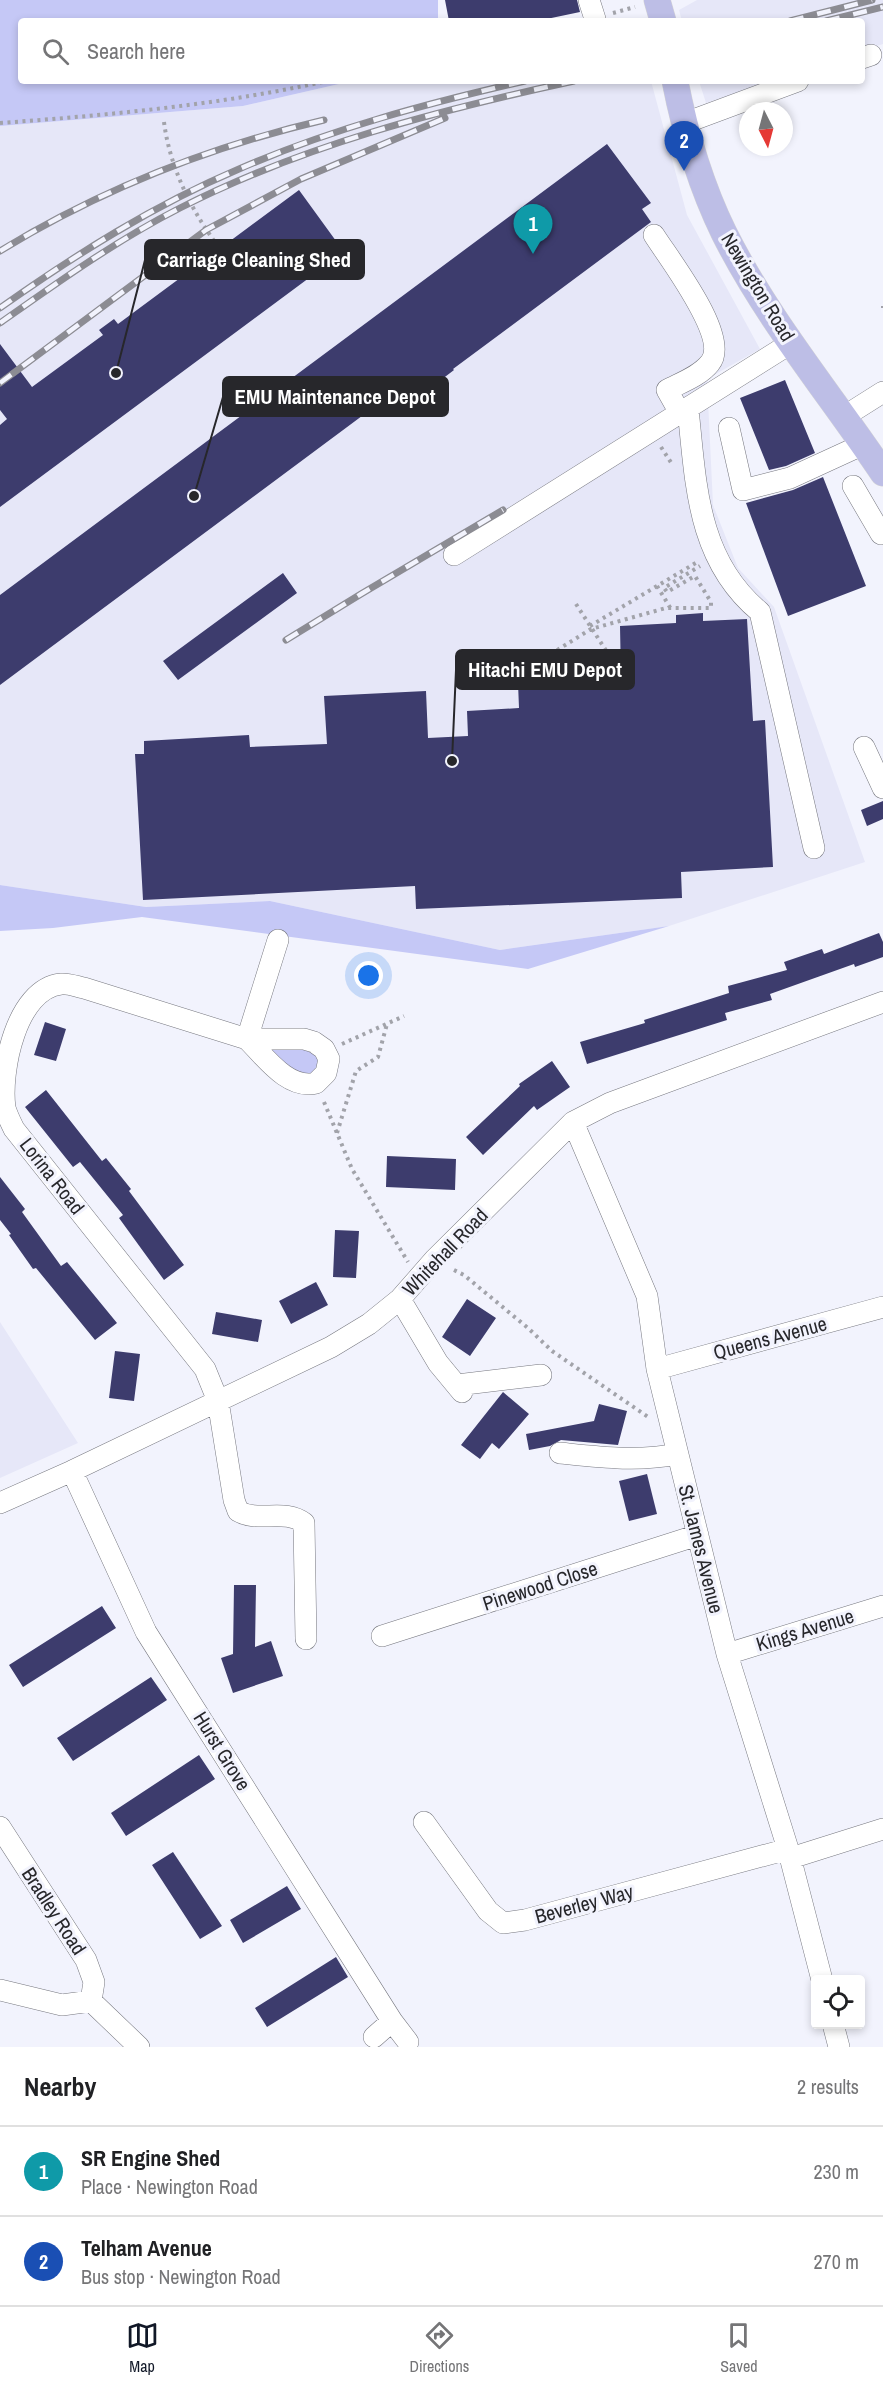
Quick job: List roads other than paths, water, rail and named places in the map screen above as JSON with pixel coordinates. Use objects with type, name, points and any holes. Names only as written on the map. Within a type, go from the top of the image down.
[{"type":"main road","name":"Newington Road","points":[[675,84],[703,180],[724,232],[758,292],[791,343],[845,416],[883,473]]},
{"type":"street","points":[[685,123],[790,84]]},
{"type":"street","points":[[654,235],[703,310],[713,335],[716,351],[711,363],[697,374],[666,390],[684,411],[693,473],[704,525],[714,553],[734,586],[760,612],[814,848]]},
{"type":"street","points":[[454,555],[791,343]]},
{"type":"street","points":[[845,416],[883,392]]},
{"type":"street","points":[[729,428],[743,490],[790,478],[864,444]]},
{"type":"street","points":[[853,486],[882,535]]},
{"type":"street","points":[[864,747],[883,788]]},
{"type":"street","points":[[247,1039],[278,940]]},
{"type":"street","name":"Lorina Road","points":[[247,1039],[285,1075],[298,1084],[316,1083],[326,1073],[329,1059],[314,1042],[304,1039],[247,1039],[84,988],[61,984],[45,991],[27,1005],[7,1031],[5,1108],[14,1129],[205,1369],[218,1401],[234,1500],[238,1511],[246,1516],[295,1516],[304,1523],[306,1639]]},
{"type":"street","name":"Whitehall Road","points":[[0,1503],[331,1347],[369,1324],[400,1299],[435,1259],[573,1122],[610,1104],[883,1002]]},
{"type":"street","name":"St. James Avenue","points":[[573,1122],[647,1296],[657,1369],[727,1654],[789,1854],[821,1975]]},
{"type":"street","points":[[400,1299],[438,1363],[459,1388],[541,1376]]},
{"type":"street","name":"Queens Avenue","points":[[657,1369],[883,1307]]},
{"type":"street","points":[[560,1453],[617,1459],[657,1458],[677,1454]]},
{"type":"street","name":"Hurst Grove","points":[[72,1471],[146,1632],[392,2021],[408,2042]]},
{"type":"street","name":"Pinewood Close","points":[[382,1636],[698,1535]]},
{"type":"street","name":"Kings Avenue","points":[[727,1654],[883,1606]]},
{"type":"street","name":"Beverley Way","points":[[424,1822],[488,1911],[503,1923],[525,1920],[789,1854]]},
{"type":"street","name":"Bradley Road","points":[[0,1827],[86,1960],[94,1982],[91,2001]]},
{"type":"street","points":[[789,1854],[883,1829]]},
{"type":"street","points":[[0,1990],[62,2005],[91,2001],[139,2047]]},
{"type":"street","points":[[374,2037],[392,2021]]},
{"type":"railway","points":[[802,18],[872,0]]},
{"type":"railway","points":[[838,18],[883,7]]},
{"type":"railway","points":[[0,308],[116,232],[176,198],[239,169],[344,129],[452,98],[512,84]]},
{"type":"railway","points":[[0,323],[133,234],[227,186],[275,166],[373,132],[473,104],[561,84]]},
{"type":"railway","points":[[0,383],[206,230],[301,179],[445,118]]},
{"type":"railway","points":[[0,251],[77,208],[157,172],[239,143],[324,120]]},
{"type":"railway","points":[[286,640],[503,510]]},
{"type":"place","name":"Telham Avenue","points":[[684,171]]},
{"type":"place","name":"SR Engine Shed","points":[[533,254]]},
{"type":"place","name":"Carriage Cleaning Shed","points":[[116,373]]},
{"type":"place","name":"EMU Maintenance Depot","points":[[194,496]]},
{"type":"place","name":"Hitachi EMU Depot","points":[[452,761]]}]
